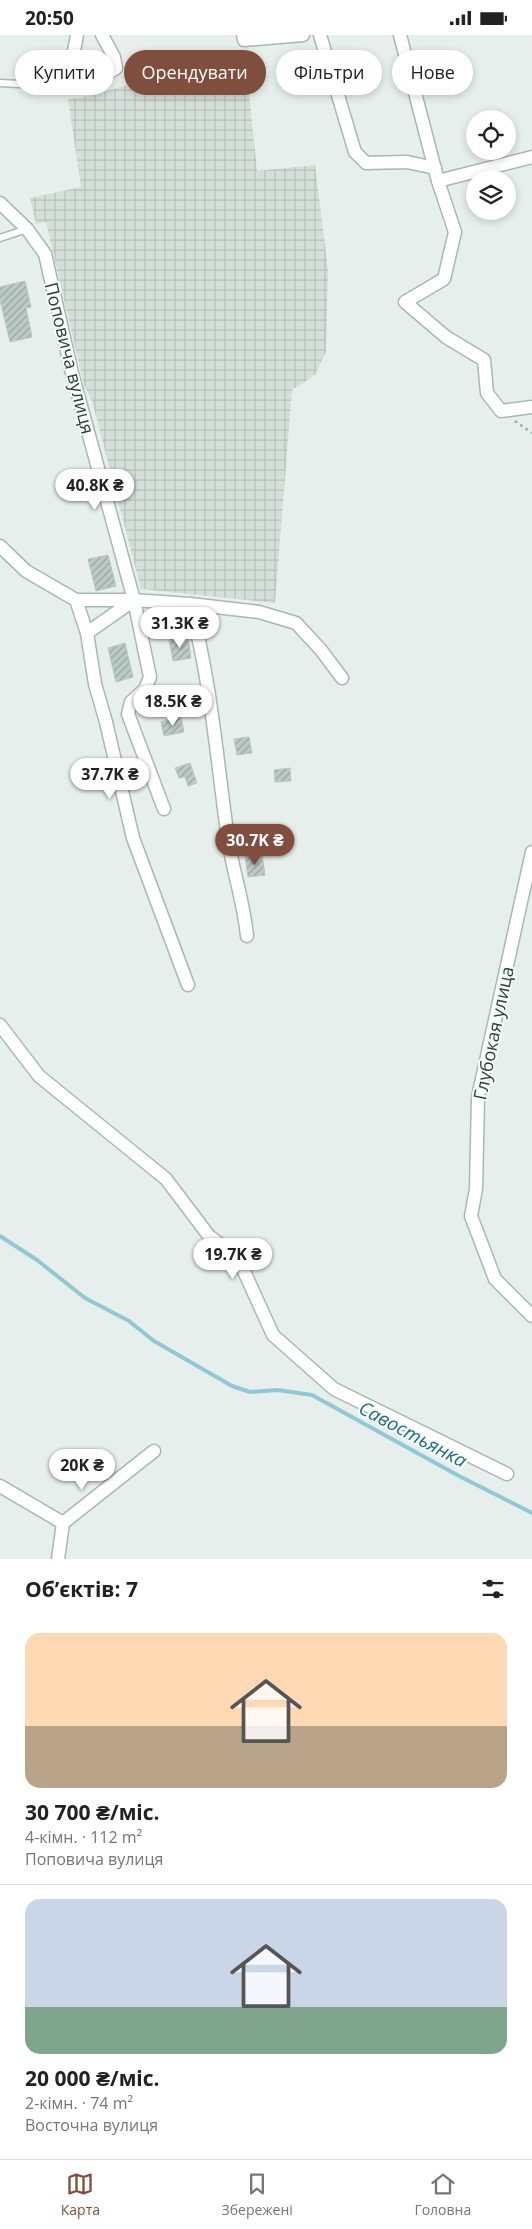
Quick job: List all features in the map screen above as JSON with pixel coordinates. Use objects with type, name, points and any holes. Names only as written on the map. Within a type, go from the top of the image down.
[{"type":"street","points":[[74,50],[77,35]]},
{"type":"street","points":[[102,35],[110,50]]},
{"type":"street","points":[[243,35],[244,40],[303,35]]},
{"type":"street","points":[[320,35],[355,152],[366,163],[407,162],[435,168]]},
{"type":"street","points":[[400,35],[438,181],[455,232],[444,279],[405,302],[446,337],[484,360],[487,393],[501,411],[532,407]]},
{"type":"street","points":[[114,57],[116,68],[114,70]]},
{"type":"street","points":[[438,181],[532,157]]},
{"type":"street","name":"Поповича вулиця","points":[[0,203],[27,229],[45,254],[72,373],[134,600],[150,677],[145,689],[131,702],[128,714],[164,809]]},
{"type":"street","points":[[0,546],[26,571],[76,600],[134,600],[190,603],[259,612],[296,623],[321,650],[342,678]]},
{"type":"street","points":[[76,600],[87,633],[95,684],[133,838],[188,985]]},
{"type":"street","points":[[87,633],[134,600]]},
{"type":"street","points":[[190,603],[205,666],[232,867],[246,917],[248,936]]},
{"type":"street","name":"Глубокая улица","points":[[532,852],[478,1097],[476,1189],[470,1215],[494,1279],[532,1316]]},
{"type":"street","points":[[0,1025],[38,1075],[166,1179],[209,1236],[238,1259],[273,1335],[334,1389],[507,1475]]},
{"type":"street","points":[[58,1559],[63,1523],[154,1451]]},
{"type":"street","points":[[0,1486],[63,1523]]},
{"type":"lane","points":[[0,83],[15,84]]},
{"type":"lane","points":[[0,238],[27,229]]},
{"type":"shaded area","points":[[124,86],[124,95],[249,95],[257,171],[315,165],[328,270],[326,352],[315,375],[292,390],[275,603],[141,589],[92,401],[84,385],[46,222],[36,224],[30,198],[81,187],[68,99],[91,95],[114,95],[114,89]]},
{"type":"building","points":[[25,281],[31,307],[26,308],[32,337],[10,342],[0,300],[0,287]]},
{"type":"building","points":[[108,555],[116,586],[96,591],[88,559]]},
{"type":"building","points":[[188,636],[191,658],[173,661],[169,640]]},
{"type":"building","points":[[125,643],[133,677],[116,682],[108,648]]},
{"type":"building","points":[[181,717],[184,732],[164,736],[161,722]]},
{"type":"building","points":[[249,737],[252,753],[237,755],[234,739]]},
{"type":"building","points":[[190,763],[197,783],[188,786],[185,777],[179,778],[175,768]]},
{"type":"building","points":[[290,768],[291,781],[275,782],[274,770]]},
{"type":"building","points":[[262,854],[265,875],[248,877],[245,856]]},
{"type":"waterway","name":"Савостьянка","points":[[0,1236],[37,1260],[85,1298],[129,1321],[154,1341],[232,1386],[250,1392],[278,1390],[312,1395],[459,1476],[532,1513]]}]
